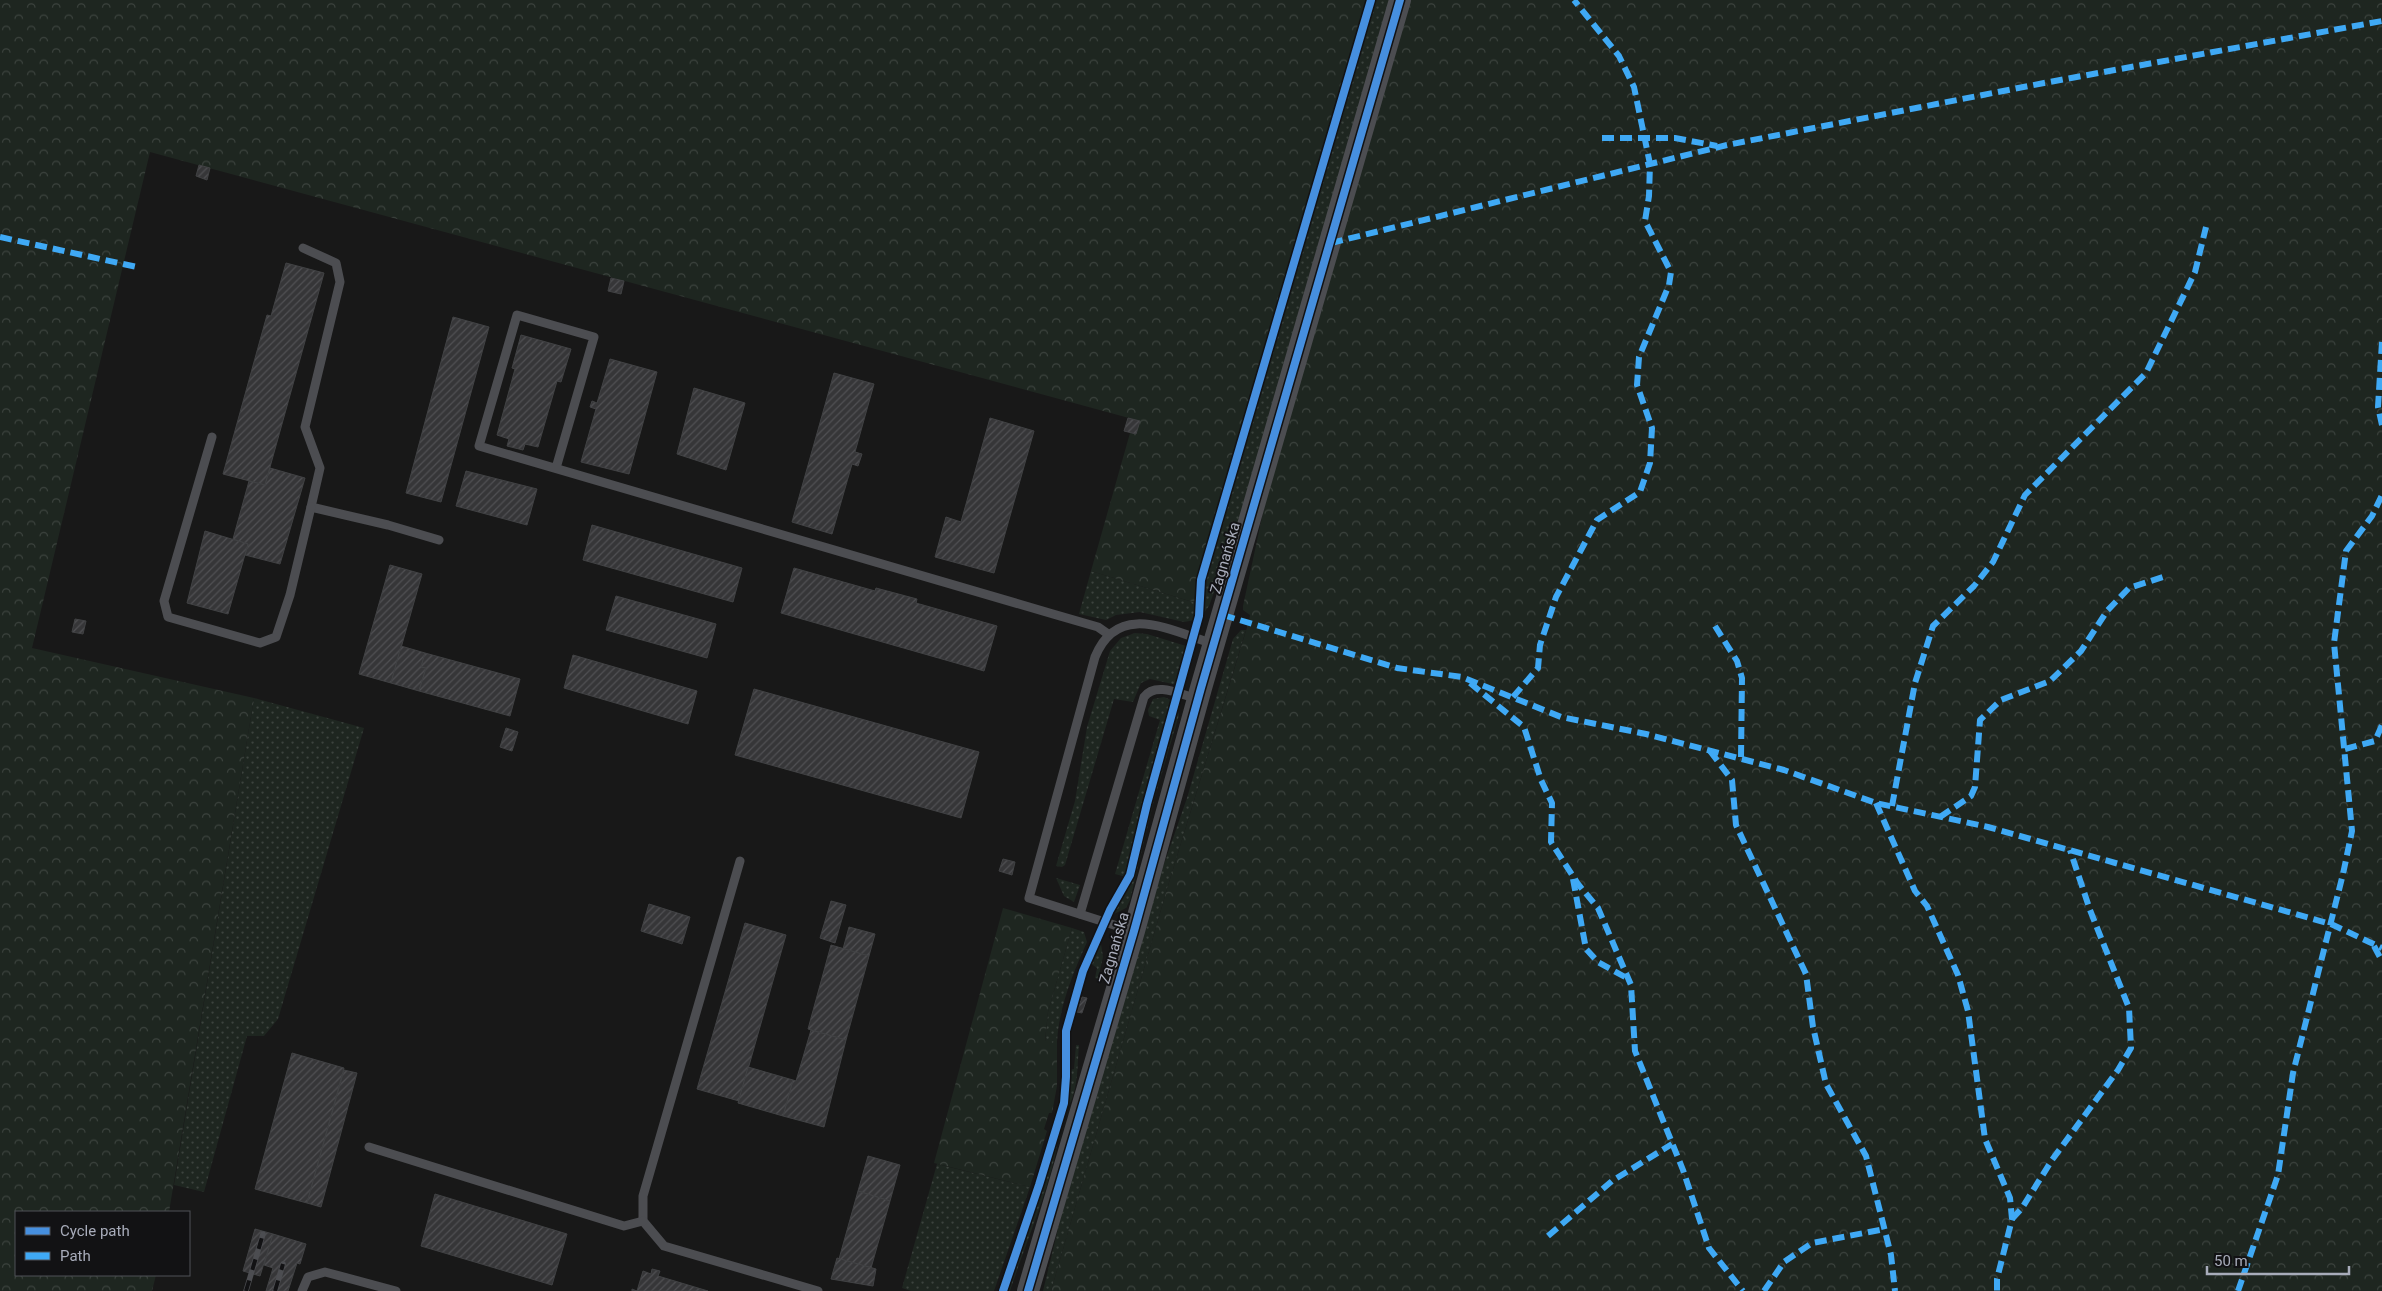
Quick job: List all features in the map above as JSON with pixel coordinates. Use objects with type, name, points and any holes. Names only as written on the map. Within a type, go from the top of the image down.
[{"type":"street","name":"Zagnańska","points":[[1028,1291],[1134,931],[1198,699],[1400,0]]},
{"type":"lane","points":[[212,437],[164,601],[168,617],[260,643],[276,637],[290,595],[320,468],[305,427],[340,282],[336,263],[303,248]]},
{"type":"lane","points":[[556,468],[594,337],[518,315],[479,446],[1098,627],[1108,634]]},
{"type":"lane","points":[[311,507],[388,525],[439,540]]},
{"type":"lane","points":[[1134,931],[1029,898],[1095,657],[1108,634],[1125,625],[1142,624],[1214,644]]},
{"type":"lane","points":[[1080,914],[1144,697],[1149,691],[1158,688],[1198,699]]},
{"type":"lane","points":[[740,861],[643,1196],[643,1221],[664,1246],[818,1291]]},
{"type":"lane","points":[[369,1147],[624,1226],[643,1221]]},
{"type":"lane","points":[[302,1291],[308,1277],[325,1272],[396,1291]]},
{"type":"green space","points":[[0,0],[1367,0],[1198,580],[1196,603],[1091,571],[1130,433],[1136,434],[1140,421],[150,152],[32,648],[254,698],[169,1211],[15,1211],[15,1276],[156,1276],[152,1291],[0,1291]]},
{"type":"green space","points":[[1375,0],[1391,0],[1238,526],[1209,606],[1203,614],[1204,584]]},
{"type":"green space","points":[[1409,0],[2382,0],[2382,1291],[1051,1291],[1167,889],[1249,621],[1250,615],[1243,610],[1243,606],[1264,508]]},
{"type":"green space","points":[[1091,571],[1196,603],[1195,620],[1184,622],[1140,612],[1116,615],[1106,620],[1079,614]]},
{"type":"green space","points":[[1241,630],[1246,630],[1167,889],[1051,1291],[1043,1291],[1064,1204],[1157,884],[1187,798],[1233,639]]},
{"type":"green space","points":[[1135,633],[1147,634],[1186,646],[1177,685],[1150,679],[1141,683],[1133,702],[1114,699],[1065,865],[1062,867],[1056,866],[1075,801],[1087,727],[1110,651],[1121,638]]},
{"type":"green space","points":[[1164,697],[1173,701],[1146,794],[1126,877],[1115,874],[1160,720],[1149,716],[1148,710],[1153,699]]},
{"type":"green space","points":[[254,698],[364,728],[278,1019],[264,1036],[247,1036],[204,1192],[174,1185]]},
{"type":"green space","points":[[1177,706],[1179,715],[1154,800],[1130,900],[1126,908],[1114,914],[1132,879],[1150,803]]},
{"type":"green space","points":[[1056,878],[1080,885],[1074,902],[1064,896]]},
{"type":"green space","points":[[1003,908],[1072,928],[1048,1012],[1045,1041],[1057,1042],[1057,1086],[1052,1113],[1049,1113],[1044,1129],[1047,1131],[1030,1187],[934,1163]]},
{"type":"green space","points":[[1072,928],[1084,932],[1087,942],[1064,1003],[1057,1042],[1045,1042],[1048,1012]]},
{"type":"green space","points":[[1101,944],[1103,957],[1098,979],[1095,978],[1097,968],[1090,963]]},
{"type":"green space","points":[[1076,1045],[1079,1045],[1075,1089],[1069,1106],[1064,1113],[1069,1070],[1074,1069]]},
{"type":"green space","points":[[1057,1136],[1053,1166],[1046,1188],[1010,1291],[1006,1291]]},
{"type":"green space","points":[[937,1164],[1030,1187],[994,1291],[911,1291],[902,1288]]},
{"type":"building","points":[[199,165],[210,168],[207,180],[196,176]]},
{"type":"building","points":[[286,263],[324,273],[265,485],[223,474],[267,315],[271,316]]},
{"type":"building","points":[[611,278],[624,281],[621,294],[608,291]]},
{"type":"building","points":[[453,317],[489,327],[441,502],[406,493]]},
{"type":"building","points":[[521,335],[571,349],[561,382],[557,381],[538,447],[525,444],[523,450],[507,446],[509,439],[497,435],[515,369],[512,368]]},
{"type":"building","points":[[610,359],[657,372],[629,474],[581,462],[596,409],[590,407],[592,401],[597,403]]},
{"type":"building","points":[[834,373],[874,384],[855,452],[862,454],[858,466],[852,464],[832,534],[792,522]]},
{"type":"building","points":[[694,388],[745,403],[726,470],[677,454]]},
{"type":"building","points":[[990,418],[1034,431],[994,573],[935,557],[946,517],[961,522]]},
{"type":"building","points":[[1128,418],[1140,421],[1136,434],[1124,431]]},
{"type":"building","points":[[270,468],[305,478],[280,564],[245,555],[248,544],[233,539],[249,481],[265,485]]},
{"type":"building","points":[[466,471],[537,489],[527,525],[456,506]]},
{"type":"building","points":[[592,525],[742,568],[733,602],[583,560]]},
{"type":"building","points":[[205,531],[248,544],[228,614],[187,603]]},
{"type":"building","points":[[390,565],[422,574],[391,683],[359,674]]},
{"type":"building","points":[[794,568],[875,591],[876,588],[917,599],[916,603],[997,626],[984,671],[781,613]]},
{"type":"building","points":[[616,596],[716,624],[707,658],[606,630]]},
{"type":"building","points":[[75,619],[86,621],[83,634],[72,632]]},
{"type":"building","points":[[401,646],[425,653],[421,667],[426,668],[419,691],[391,683]]},
{"type":"building","points":[[425,653],[520,679],[510,716],[419,691],[426,668],[421,667]]},
{"type":"building","points":[[573,655],[697,691],[688,724],[564,688]]},
{"type":"building","points":[[754,689],[979,752],[961,818],[735,755]]},
{"type":"building","points":[[506,728],[518,732],[512,751],[500,747]]},
{"type":"building","points":[[1003,859],[1015,862],[1012,875],[999,871]]},
{"type":"building","points":[[831,901],[846,905],[835,943],[820,938]]},
{"type":"building","points":[[649,904],[690,917],[682,944],[641,931]]},
{"type":"building","points":[[745,923],[786,935],[739,1101],[697,1089]]},
{"type":"building","points":[[849,927],[875,934],[869,956],[843,949]]},
{"type":"building","points":[[831,945],[869,956],[846,1040],[808,1029]]},
{"type":"building","points":[[1082,997],[1087,998],[1082,1013],[1077,1012]]},
{"type":"building","points":[[811,1030],[846,1040],[824,1127],[783,1116],[793,1080],[796,1081]]},
{"type":"building","points":[[292,1053],[344,1068],[307,1203],[255,1189]]},
{"type":"building","points":[[748,1067],[793,1080],[783,1116],[738,1103]]},
{"type":"building","points":[[344,1070],[357,1073],[321,1207],[307,1203]]},
{"type":"building","points":[[868,1156],[900,1165],[890,1201],[858,1191]]},
{"type":"building","points":[[858,1191],[890,1201],[871,1268],[839,1259]]},
{"type":"building","points":[[435,1194],[567,1234],[552,1285],[421,1246]]},
{"type":"building","points":[[255,1229],[273,1234],[260,1276],[243,1271]]},
{"type":"building","points":[[273,1234],[306,1244],[300,1264],[297,1263],[288,1291],[266,1291],[273,1268],[264,1265]]},
{"type":"building","points":[[837,1258],[876,1269],[873,1286],[831,1279]]},
{"type":"building","points":[[652,1269],[660,1271],[658,1276],[708,1291],[637,1291],[643,1271],[651,1274]]},
{"type":"railway","points":[[246,1291],[263,1234]]},
{"type":"railway","points":[[275,1291],[283,1264]]},
{"type":"marked path","points":[[1513,697],[1538,668],[1540,645],[1556,597],[1597,520],[1640,492],[1650,463],[1652,428],[1637,385],[1639,357],[1669,285],[1671,272],[1645,221],[1649,196],[1650,164],[1634,87],[1619,56],[1574,0]]},
{"type":"marked path","points":[[1331,243],[1727,145],[2044,83],[2382,21]]},
{"type":"marked path","points":[[1602,138],[1675,138],[1717,146]]},
{"type":"marked path","points":[[1892,806],[1915,683],[1933,626],[1974,586],[1993,562],[2025,495],[2146,373],[2195,272],[2206,227]]},
{"type":"marked path","points":[[0,237],[137,267]]},
{"type":"marked path","points":[[2382,342],[2378,407],[2382,425]]},
{"type":"marked path","points":[[2238,1291],[2278,1175],[2293,1073],[2352,831],[2334,643],[2346,551],[2372,516],[2382,495]]},
{"type":"marked path","points":[[1940,817],[1971,796],[1975,787],[1980,720],[2001,700],[2050,681],[2081,651],[2107,611],[2129,588],[2163,577]]},
{"type":"marked path","points":[[1223,615],[1397,668],[1462,677],[1561,717],[1646,734],[1784,770],[1876,803],[1988,827],[2331,924],[2382,948]]},
{"type":"marked path","points":[[1715,626],[1737,661],[1742,678],[1741,758]]},
{"type":"marked path","points":[[1470,683],[1524,727],[1541,780],[1552,803],[1551,842],[1578,884],[1598,908],[1631,985],[1635,1051],[1683,1170],[1709,1248],[1743,1291]]},
{"type":"marked path","points":[[2345,749],[2375,741],[2382,725]]},
{"type":"marked path","points":[[1710,751],[1732,780],[1736,825],[1806,974],[1813,1027],[1826,1084],[1866,1156],[1891,1255],[1895,1291]]},
{"type":"marked path","points":[[1876,803],[1915,891],[1927,906],[1958,975],[1968,1011],[1985,1139],[2010,1198],[2012,1219],[1997,1279],[1997,1291]]},
{"type":"marked path","points":[[2012,1219],[2022,1208],[2052,1160],[2118,1070],[2131,1048],[2129,1008],[2090,910],[2070,850]]},
{"type":"marked path","points":[[1573,879],[1586,949],[1598,962],[1625,977]]},
{"type":"marked path","points":[[2374,946],[2382,961]]},
{"type":"marked path","points":[[1548,1236],[1612,1181],[1672,1144]]},
{"type":"marked path","points":[[1764,1291],[1784,1262],[1812,1243],[1885,1229]]},
{"type":"cycle path","points":[[1003,1291],[1039,1185],[1064,1103],[1066,1031],[1083,971],[1110,910],[1130,875],[1147,804],[1199,616],[1201,580],[1371,0]]},
{"type":"cycle path","points":[[1028,1291],[1134,931],[1201,688],[1400,0]]}]
